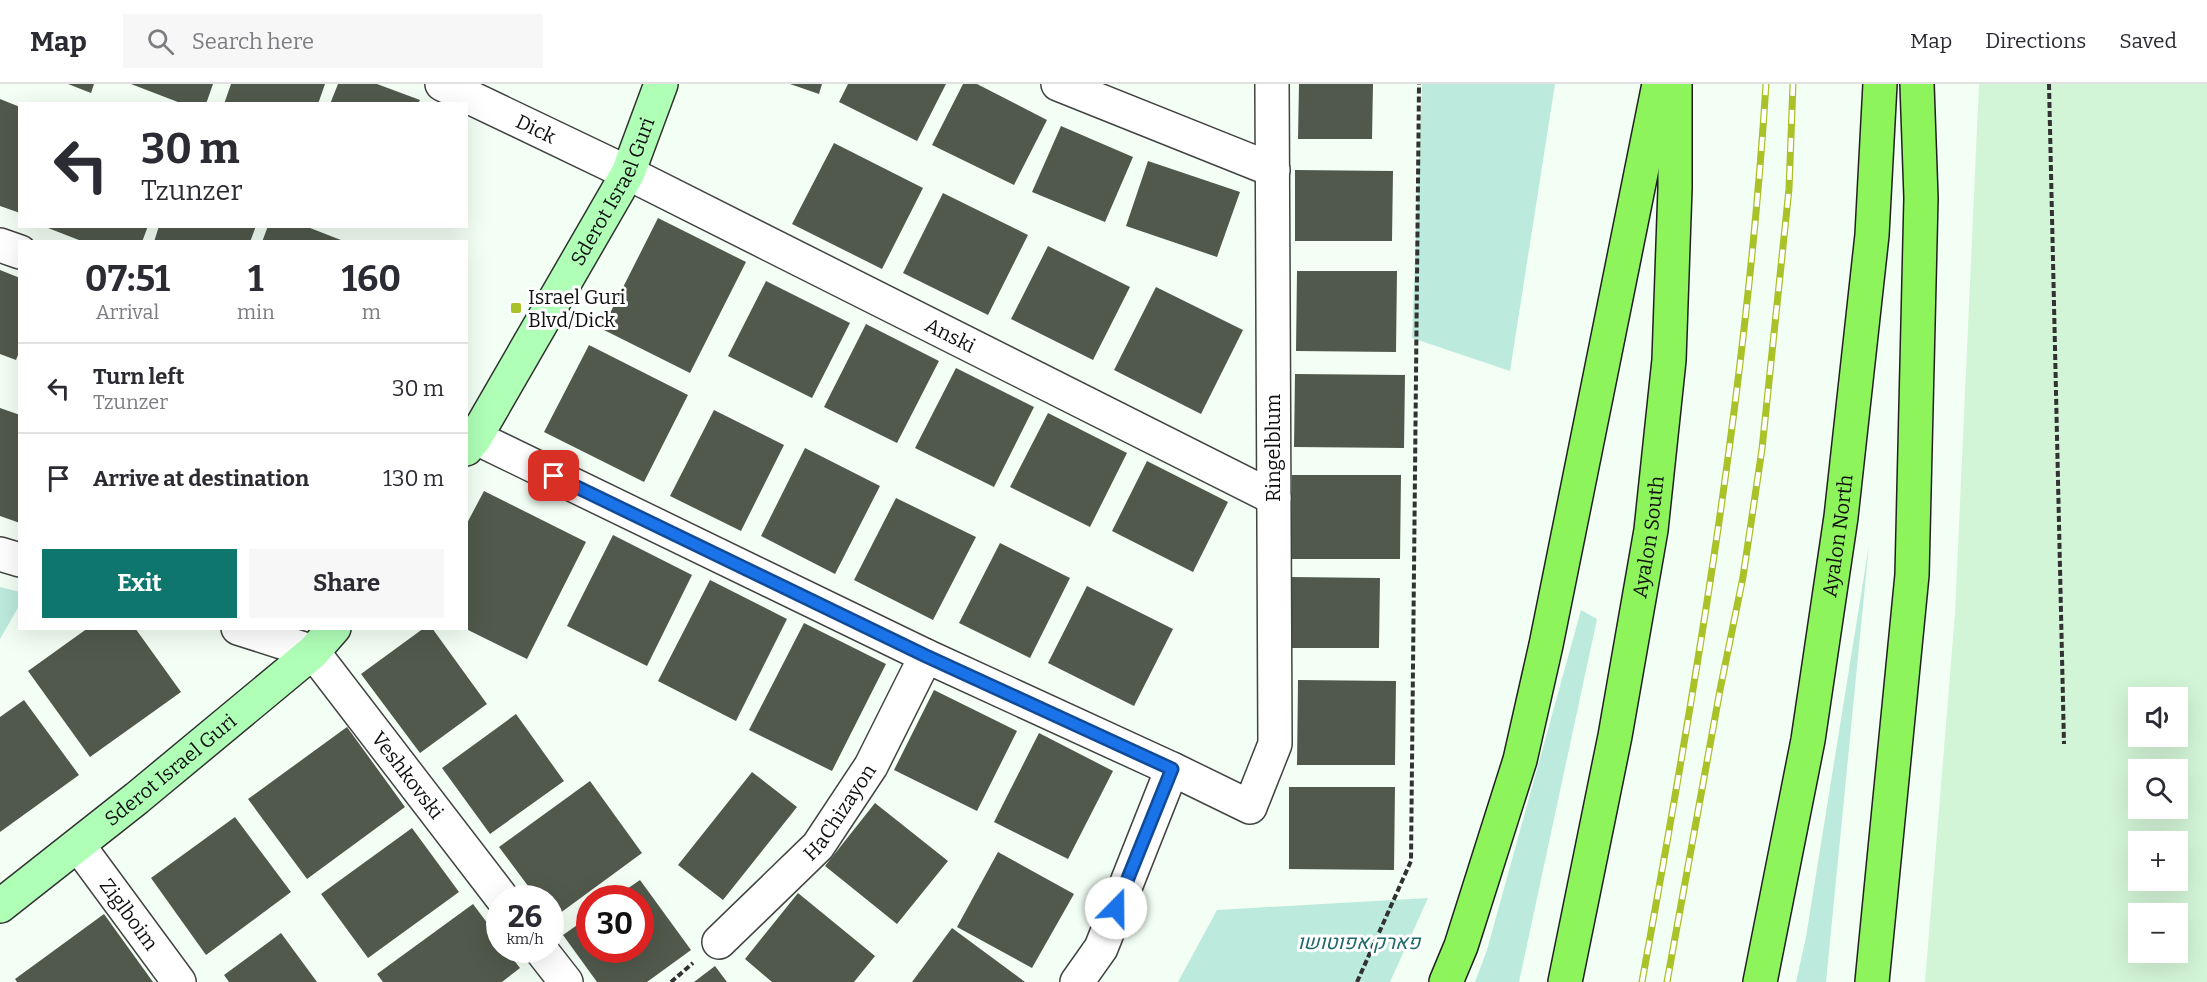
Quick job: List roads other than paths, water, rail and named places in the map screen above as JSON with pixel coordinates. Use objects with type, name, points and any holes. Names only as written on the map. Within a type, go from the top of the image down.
[{"type":"highway","points":[[1446,982],[1461,946],[1520,760],[1548,634],[1659,84]]},
{"type":"highway","name":"Ayalon South","points":[[1565,982],[1615,736],[1651,530],[1669,360],[1675,188],[1675,84]]},
{"type":"highway","name":"Ayalon North","points":[[1760,982],[1808,740],[1841,517],[1872,235],[1880,84]]},
{"type":"highway","points":[[1872,982],[1912,575],[1921,198],[1917,84]]},
{"type":"street","name":"Dick","points":[[442,84],[628,173]]},
{"type":"street","name":"Sderot Israel Guri","points":[[469,440],[628,173],[661,84]]},
{"type":"street","points":[[1058,84],[1273,170]]},
{"type":"street","name":"Ringelblum","points":[[1172,769],[1250,807],[1275,744],[1272,84]]},
{"type":"street","name":"Anski","points":[[628,173],[1274,498]]},
{"type":"street","points":[[0,245],[18,251]]},
{"type":"street","points":[[469,440],[926,656],[1172,769],[1101,948],[1077,982]]},
{"type":"street","points":[[0,554],[18,559]]},
{"type":"street","points":[[244,630],[313,652]]},
{"type":"street","name":"Sderot Israel Guri","points":[[0,906],[313,652],[332,630]]},
{"type":"street","name":"Veshkovski","points":[[313,652],[492,885]]},
{"type":"street","name":"HaChizayon","points":[[719,942],[818,846],[871,766],[926,656]]},
{"type":"street","name":"Ziglboim","points":[[78,845],[179,982]]},
{"type":"street","points":[[551,963],[566,982]]},
{"type":"railway","points":[[1642,982],[1700,647],[1733,423],[1746,310],[1766,84]]},
{"type":"railway","points":[[1667,982],[1743,577],[1762,449],[1789,189],[1793,84]]},
{"type":"place","name":"Israel Guri Blvd/Dick","points":[[516,308]]},
{"type":"park label","name":"פארק אפוטושו","points":[[1359,942]]}]
